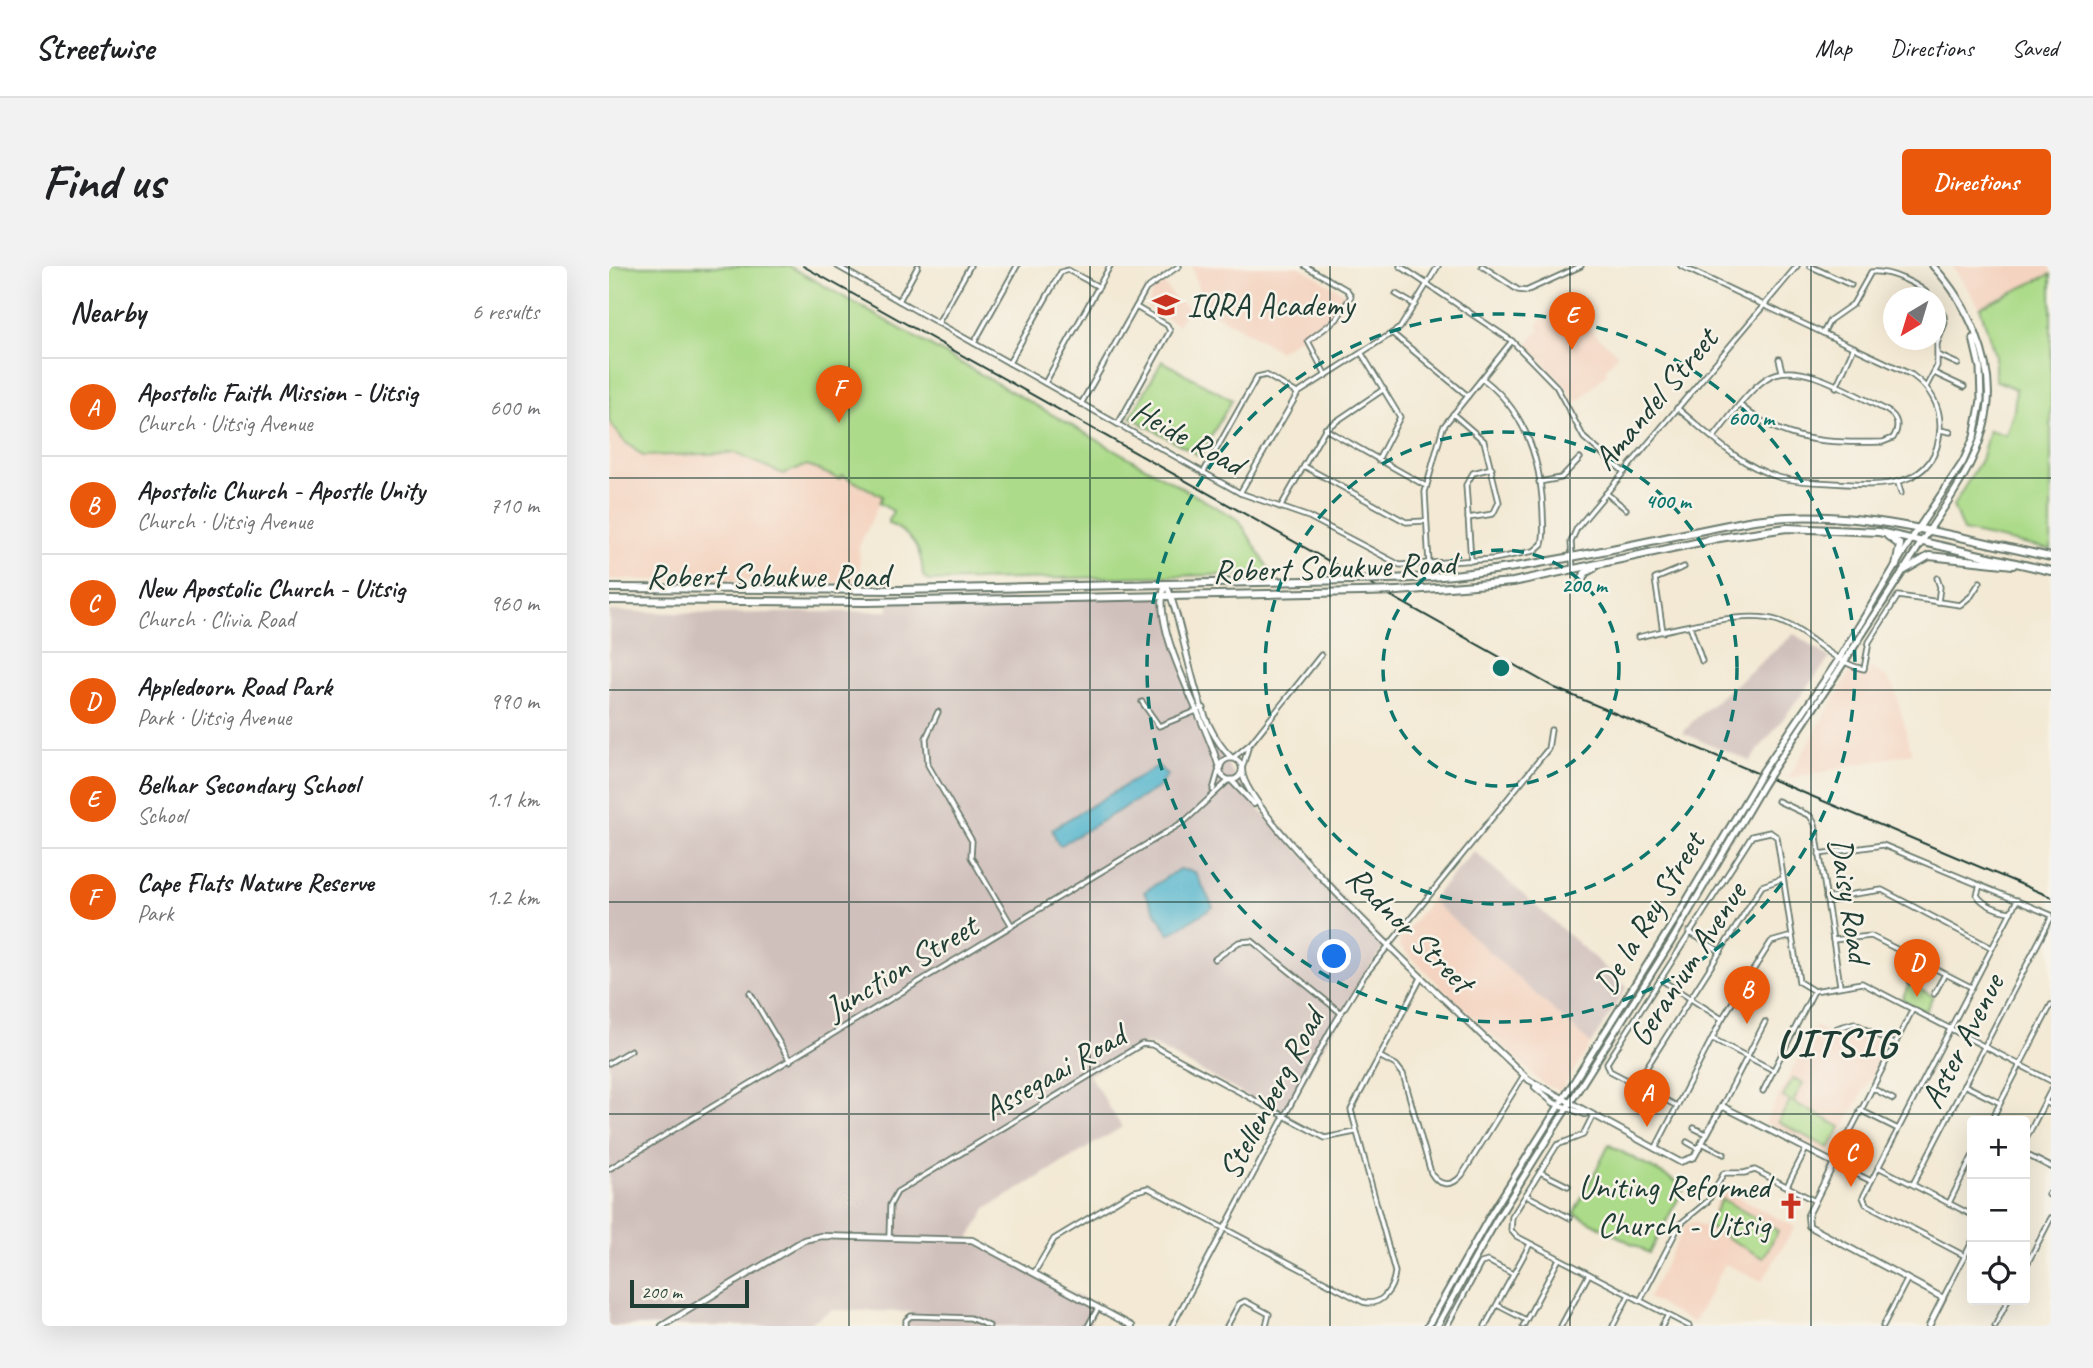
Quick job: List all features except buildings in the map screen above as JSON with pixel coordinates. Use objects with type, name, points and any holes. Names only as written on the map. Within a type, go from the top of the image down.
[{"type":"main road","points":[[1933,266],[1954,293],[1970,325]]},
{"type":"main road","name":"De la Rey Street","points":[[1428,1326],[1490,1216],[1671,942],[1763,785],[1842,661],[1912,538],[1959,470],[1976,427],[1981,380],[1970,325]]},
{"type":"main road","name":"De la Rey Street","points":[[1437,1326],[1564,1104],[1763,771],[1905,570],[1971,463],[1987,411],[1987,375],[1970,325]]},
{"type":"main road","name":"Robert Sobukwe Road","points":[[609,588],[901,590],[1460,576],[1571,558],[1718,527],[1781,517],[1875,521],[2051,557]]},
{"type":"main road","name":"Robert Sobukwe Road","points":[[609,600],[867,602],[1398,591],[1488,585],[1763,530],[1814,527],[1879,532],[1912,538],[2051,571]]},
{"type":"main road","points":[[1879,532],[1899,543],[1896,566]]},
{"type":"main road","points":[[1905,570],[1929,556],[2043,569]]},
{"type":"main road","points":[[1579,587],[1585,573],[1602,564]]},
{"type":"street","name":"Heide Road","points":[[837,266],[1240,493],[1309,517],[1388,561],[1405,565],[1471,561],[1539,548],[1544,538],[1539,482]]},
{"type":"street","points":[[899,301],[918,266]]},
{"type":"street","points":[[938,323],[970,266]]},
{"type":"street","points":[[974,343],[1017,266]]},
{"type":"street","points":[[1045,383],[1110,266]]},
{"type":"street","points":[[1081,404],[1146,289],[1179,266]]},
{"type":"street","points":[[1305,266],[1347,290],[1351,296],[1337,319],[1308,341],[1327,376]]},
{"type":"street","points":[[1400,266],[1512,341],[1559,391],[1584,438],[1624,472]]},
{"type":"street","points":[[1240,493],[1298,393],[1393,334],[1415,305],[1438,266]]},
{"type":"street","points":[[1482,266],[1518,290],[1526,291],[1581,266]]},
{"type":"street","points":[[1678,408],[1749,465],[1779,477],[1873,485],[1898,483],[1915,475],[1927,463],[1935,449],[1940,430],[1937,406],[1926,387],[1912,375],[1681,266]]},
{"type":"street","name":"Amandel Street","points":[[1573,570],[1571,558],[1574,532],[1797,266]]},
{"type":"street","points":[[1810,266],[1851,285]]},
{"type":"street","points":[[1009,363],[1061,272],[1068,270],[1099,287]]},
{"type":"street","points":[[1823,333],[1830,320],[1853,304],[1871,272],[1884,272],[1918,287]]},
{"type":"street","points":[[1396,293],[1415,305]]},
{"type":"street","points":[[1118,424],[1170,329],[1136,307]]},
{"type":"street","points":[[1393,334],[1468,396]]},
{"type":"street","points":[[1429,564],[1426,486],[1443,427],[1512,341]]},
{"type":"street","points":[[1836,387],[1854,347]]},
{"type":"street","points":[[1926,387],[1934,373],[1938,350]]},
{"type":"street","points":[[1362,354],[1400,417],[1378,460]]},
{"type":"street","points":[[1937,355],[1958,364]]},
{"type":"street","points":[[1779,359],[1783,372]]},
{"type":"street","points":[[1713,438],[1741,405],[1763,381],[1783,372],[1803,372],[1893,414],[1898,427],[1893,438],[1878,442],[1791,436],[1765,424],[1741,405]]},
{"type":"street","points":[[1934,373],[1963,387]]},
{"type":"street","points":[[1203,473],[1257,377],[1266,375],[1298,393]]},
{"type":"street","points":[[1483,379],[1495,388],[1518,416],[1533,448],[1539,482],[1561,478],[1580,458]]},
{"type":"street","points":[[1280,508],[1325,429],[1384,389]]},
{"type":"street","points":[[1453,414],[1484,441],[1492,468],[1498,507],[1489,516],[1468,518]]},
{"type":"street","points":[[1325,429],[1426,486]]},
{"type":"street","points":[[1940,430],[1950,432]]},
{"type":"street","points":[[1927,463],[1933,468]]},
{"type":"street","points":[[1304,466],[1406,522],[1426,521]]},
{"type":"street","points":[[1471,561],[1467,480],[1476,471],[1492,468]]},
{"type":"street","points":[[1898,483],[1901,492]]},
{"type":"street","points":[[1606,493],[1626,509]]},
{"type":"street","points":[[1663,632],[1656,597],[1656,578],[1684,567]]},
{"type":"street","points":[[1937,578],[1940,587],[1938,602]]},
{"type":"street","points":[[1639,637],[1690,626],[1739,620],[1778,621],[1842,661],[1864,669],[1868,642],[1898,596],[1960,605],[1971,596],[1979,582]]},
{"type":"street","points":[[1166,584],[1204,708],[1222,746],[1242,770]]},
{"type":"street","points":[[1166,584],[1161,596],[1174,654],[1223,777],[1230,780],[1238,778],[1251,743]]},
{"type":"street","points":[[1690,626],[1697,657],[1702,661]]},
{"type":"street","points":[[1174,654],[1186,650]]},
{"type":"street","points":[[1219,769],[1223,760],[1233,758],[1251,743],[1321,655]]},
{"type":"street","points":[[1142,702],[1159,726],[1204,708]]},
{"type":"street","points":[[938,712],[926,738],[926,758],[973,842],[971,856],[1012,926]]},
{"type":"street","name":"Stellenberg Road","points":[[1172,1326],[1341,1013],[1387,945],[1548,749],[1551,730]]},
{"type":"street","name":"Junction Street","points":[[1210,795],[1219,769]]},
{"type":"street","name":"Radnor Street","points":[[1242,770],[1244,784],[1260,809]]},
{"type":"street","name":"Junction Street","points":[[609,1169],[1185,821],[1210,795],[1230,780]]},
{"type":"street","name":"Radnor Street","points":[[1230,780],[1387,945],[1527,1077],[1564,1104],[1685,1162],[1693,1158],[1700,1146]]},
{"type":"street","name":"Daisy Road","points":[[1778,801],[1814,820],[1840,985]]},
{"type":"street","points":[[1677,1106],[1610,1071],[1606,1064],[1750,838],[1770,832],[1777,837],[1800,984],[1814,991],[1862,983],[2051,1081]]},
{"type":"street","points":[[1819,854],[1881,845],[2051,916]]},
{"type":"street","name":"Geranium Avenue","points":[[1636,1084],[1763,884],[1783,879]]},
{"type":"street","points":[[1980,885],[1977,892],[1980,900],[2002,911],[2011,912]]},
{"type":"street","points":[[1826,898],[1880,890],[1992,948]]},
{"type":"street","points":[[1965,1256],[1866,1204],[1863,1197],[2017,900]]},
{"type":"street","name":"Aster Avenue","points":[[1913,1184],[2051,916]]},
{"type":"street","points":[[1689,932],[1721,952]]},
{"type":"street","points":[[1655,1149],[1722,1019],[1772,941],[1792,936]]},
{"type":"street","points":[[1833,940],[1871,936],[1972,987]]},
{"type":"street","points":[[1215,958],[1239,942],[1254,942],[1341,1013]]},
{"type":"street","points":[[1910,982],[1921,961]]},
{"type":"street","points":[[1934,994],[1945,974]]},
{"type":"street","points":[[1034,1273],[1054,1239],[1144,1188],[1153,1189],[1363,1302],[1372,1304],[1382,1299],[1394,1281],[1395,1272],[1355,1132],[1352,1107],[1421,978]]},
{"type":"street","points":[[1660,979],[1722,1019]]},
{"type":"street","points":[[1763,1091],[1814,991]]},
{"type":"street","points":[[750,993],[790,1061]]},
{"type":"street","points":[[1993,1116],[2051,1005]]},
{"type":"street","points":[[1913,1009],[1847,1136],[1807,1222],[1813,1231],[1943,1298]]},
{"type":"street","points":[[1700,1146],[1765,1021]]},
{"type":"street","points":[[1837,1028],[1854,1023],[1894,1044]]},
{"type":"street","points":[[1713,1039],[1773,1070]]},
{"type":"street","name":"Assegaai Road","points":[[890,1238],[890,1205],[897,1192],[1139,1045],[1155,1047],[1327,1138],[1355,1132]]},
{"type":"street","points":[[609,1063],[631,1050]]},
{"type":"street","points":[[1379,1056],[1402,1071],[1431,1173],[1437,1181],[1446,1184],[1460,1178],[1527,1077]]},
{"type":"street","points":[[1964,1085],[2000,1103]]},
{"type":"street","points":[[1872,1088],[1893,1099]]},
{"type":"street","points":[[2030,1130],[2051,1090]]},
{"type":"street","points":[[2045,1102],[2051,1105]]},
{"type":"street","points":[[1722,1106],[1871,1181]]},
{"type":"street","points":[[1860,1110],[1898,1129]]},
{"type":"street","points":[[1591,1116],[1583,1135],[1557,1145],[1510,1226],[1514,1234],[1530,1244],[1689,1326]]},
{"type":"street","points":[[1694,1128],[1706,1134]]},
{"type":"street","points":[[1847,1136],[1863,1143]]},
{"type":"street","points":[[1687,1142],[1724,1154]]},
{"type":"street","points":[[1787,1186],[1806,1149]]},
{"type":"street","points":[[2030,1156],[2051,1167]]},
{"type":"street","points":[[1878,1167],[1967,1212]]},
{"type":"street","points":[[1949,1203],[1967,1167]]},
{"type":"street","points":[[1640,1301],[1680,1224],[1708,1201],[1724,1173],[1755,1170],[1815,1201]]},
{"type":"street","points":[[1540,1172],[1568,1186]]},
{"type":"street","points":[[1526,1195],[1570,1218]]},
{"type":"street","points":[[2030,1258],[2051,1217]]},
{"type":"street","points":[[662,1326],[811,1237],[971,1240],[1132,1326]]},
{"type":"street","points":[[1485,1326],[1530,1244]]},
{"type":"street","points":[[1929,1326],[1967,1252]]},
{"type":"street","points":[[1523,1326],[1559,1259]]},
{"type":"street","points":[[1447,1326],[1481,1263],[1487,1261],[1513,1274]]},
{"type":"street","points":[[1561,1326],[1589,1274]]},
{"type":"street","points":[[1883,1326],[1907,1280]]},
{"type":"street","points":[[1613,1326],[1629,1295]]},
{"type":"street","points":[[1227,1326],[1239,1304],[1245,1301],[1269,1314],[1266,1326]]},
{"type":"street","points":[[1497,1304],[1526,1320]]},
{"type":"street","points":[[1995,1326],[2006,1305]]},
{"type":"street","points":[[1088,1326],[1098,1308]]},
{"type":"street","points":[[1663,1326],[1668,1315]]},
{"type":"street","points":[[906,1326],[906,1320],[911,1316],[970,1318],[989,1326]]},
{"type":"shaded area","points":[[609,266],[789,266],[1239,520],[1270,571],[1269,574],[929,581],[923,576],[920,550],[913,539],[888,523],[893,510],[879,503],[859,547],[861,583],[609,579]]},
{"type":"shaded area","points":[[1192,266],[1298,266],[1346,294],[1347,298],[1339,313],[1311,333],[1306,340],[1300,337],[1279,351],[1204,307]]},
{"type":"shaded area","points":[[1952,266],[2051,266],[2051,274],[1980,307]]},
{"type":"shaded area","name":"IQRA Academy","points":[[1164,283],[1175,299],[1189,307],[1178,325],[1147,307],[1153,290]]},
{"type":"shaded area","points":[[1563,301],[1567,305],[1565,308],[1618,354],[1605,370],[1607,373],[1575,405],[1565,385],[1526,345],[1540,329],[1537,325],[1557,302],[1561,304]]},
{"type":"shaded area","points":[[1168,596],[1192,691],[1230,769],[1260,810],[1387,944],[1364,975],[1284,1116],[1153,1045],[1144,1044],[1089,1075],[1122,1127],[986,1209],[969,1239],[1098,1307],[1088,1326],[905,1326],[911,1312],[831,1310],[805,1326],[609,1326],[609,611],[713,614],[888,611],[889,602]]},
{"type":"shaded area","points":[[1794,634],[1830,658],[1750,761],[1683,733],[1694,720]]},
{"type":"shaded area","points":[[1871,667],[1886,677],[1895,689],[1912,753],[1788,779],[1850,672],[1868,675]]},
{"type":"shaded area","points":[[1474,851],[1627,987],[1591,1044],[1431,900]]},
{"type":"shaded area","points":[[1431,900],[1591,1044],[1561,1091],[1543,1084],[1400,947],[1399,940]]},
{"type":"shaded area","points":[[1815,1026],[1838,1038],[1843,1037],[1853,1027],[1887,1048],[1829,1155],[1765,1122]]},
{"type":"shaded area","points":[[1723,1190],[1795,1227],[1762,1281],[1725,1264],[1694,1323],[1648,1298],[1686,1224],[1693,1222],[1704,1227]]},
{"type":"green space","points":[[609,266],[789,266],[1239,520],[1270,571],[1269,574],[929,581],[923,576],[921,558],[915,544],[904,532],[888,523],[893,511],[879,503],[882,496],[842,475],[839,479],[807,465],[783,474],[734,453],[643,456],[624,441],[609,421]]},
{"type":"green space","points":[[2051,274],[2051,550],[1963,531],[1953,506],[1981,460],[1989,430],[2006,435],[2014,411],[2016,389],[1995,380],[1995,355],[1980,307]]},
{"type":"green space","points":[[1162,361],[1232,400],[1200,456],[1131,417]]},
{"type":"green space","points":[[1909,984],[1933,996],[1925,1012],[1902,999]]},
{"type":"green space","points":[[1793,1078],[1803,1083],[1793,1102],[1841,1127],[1829,1148],[1778,1122],[1790,1101],[1783,1097]]},
{"type":"green space","points":[[1609,1145],[1685,1186],[1649,1253],[1574,1213]]},
{"type":"green space","points":[[1722,1199],[1778,1231],[1763,1258],[1707,1226]]},
{"type":"water","points":[[1158,766],[1167,775],[1159,787],[1061,845],[1058,844],[1052,829]]},
{"type":"water","points":[[1179,869],[1195,872],[1213,907],[1169,934],[1144,892]]},
{"type":"railway","points":[[803,266],[1555,688],[2051,897]]},
{"type":"place","name":"IQRA Academy","points":[[1166,305]]},
{"type":"place","name":"Belhar Secondary School","points":[[1572,350]]},
{"type":"place","name":"Cape Flats Nature Reserve","points":[[839,423]]},
{"type":"place","name":"Appledoorn Road Park","points":[[1917,997]]},
{"type":"place","name":"Apostolic Church - Apostle Unity","points":[[1747,1024]]},
{"type":"place","name":"Apostolic Faith Mission - Uitsig","points":[[1647,1127]]},
{"type":"place","name":"New Apostolic Church - Uitsig","points":[[1851,1187]]},
{"type":"place","name":"Uniting Reformed Church - Uitsig","points":[[1791,1206]]},
{"type":"district","name":"UITSIG","points":[[1837,1043]]}]
